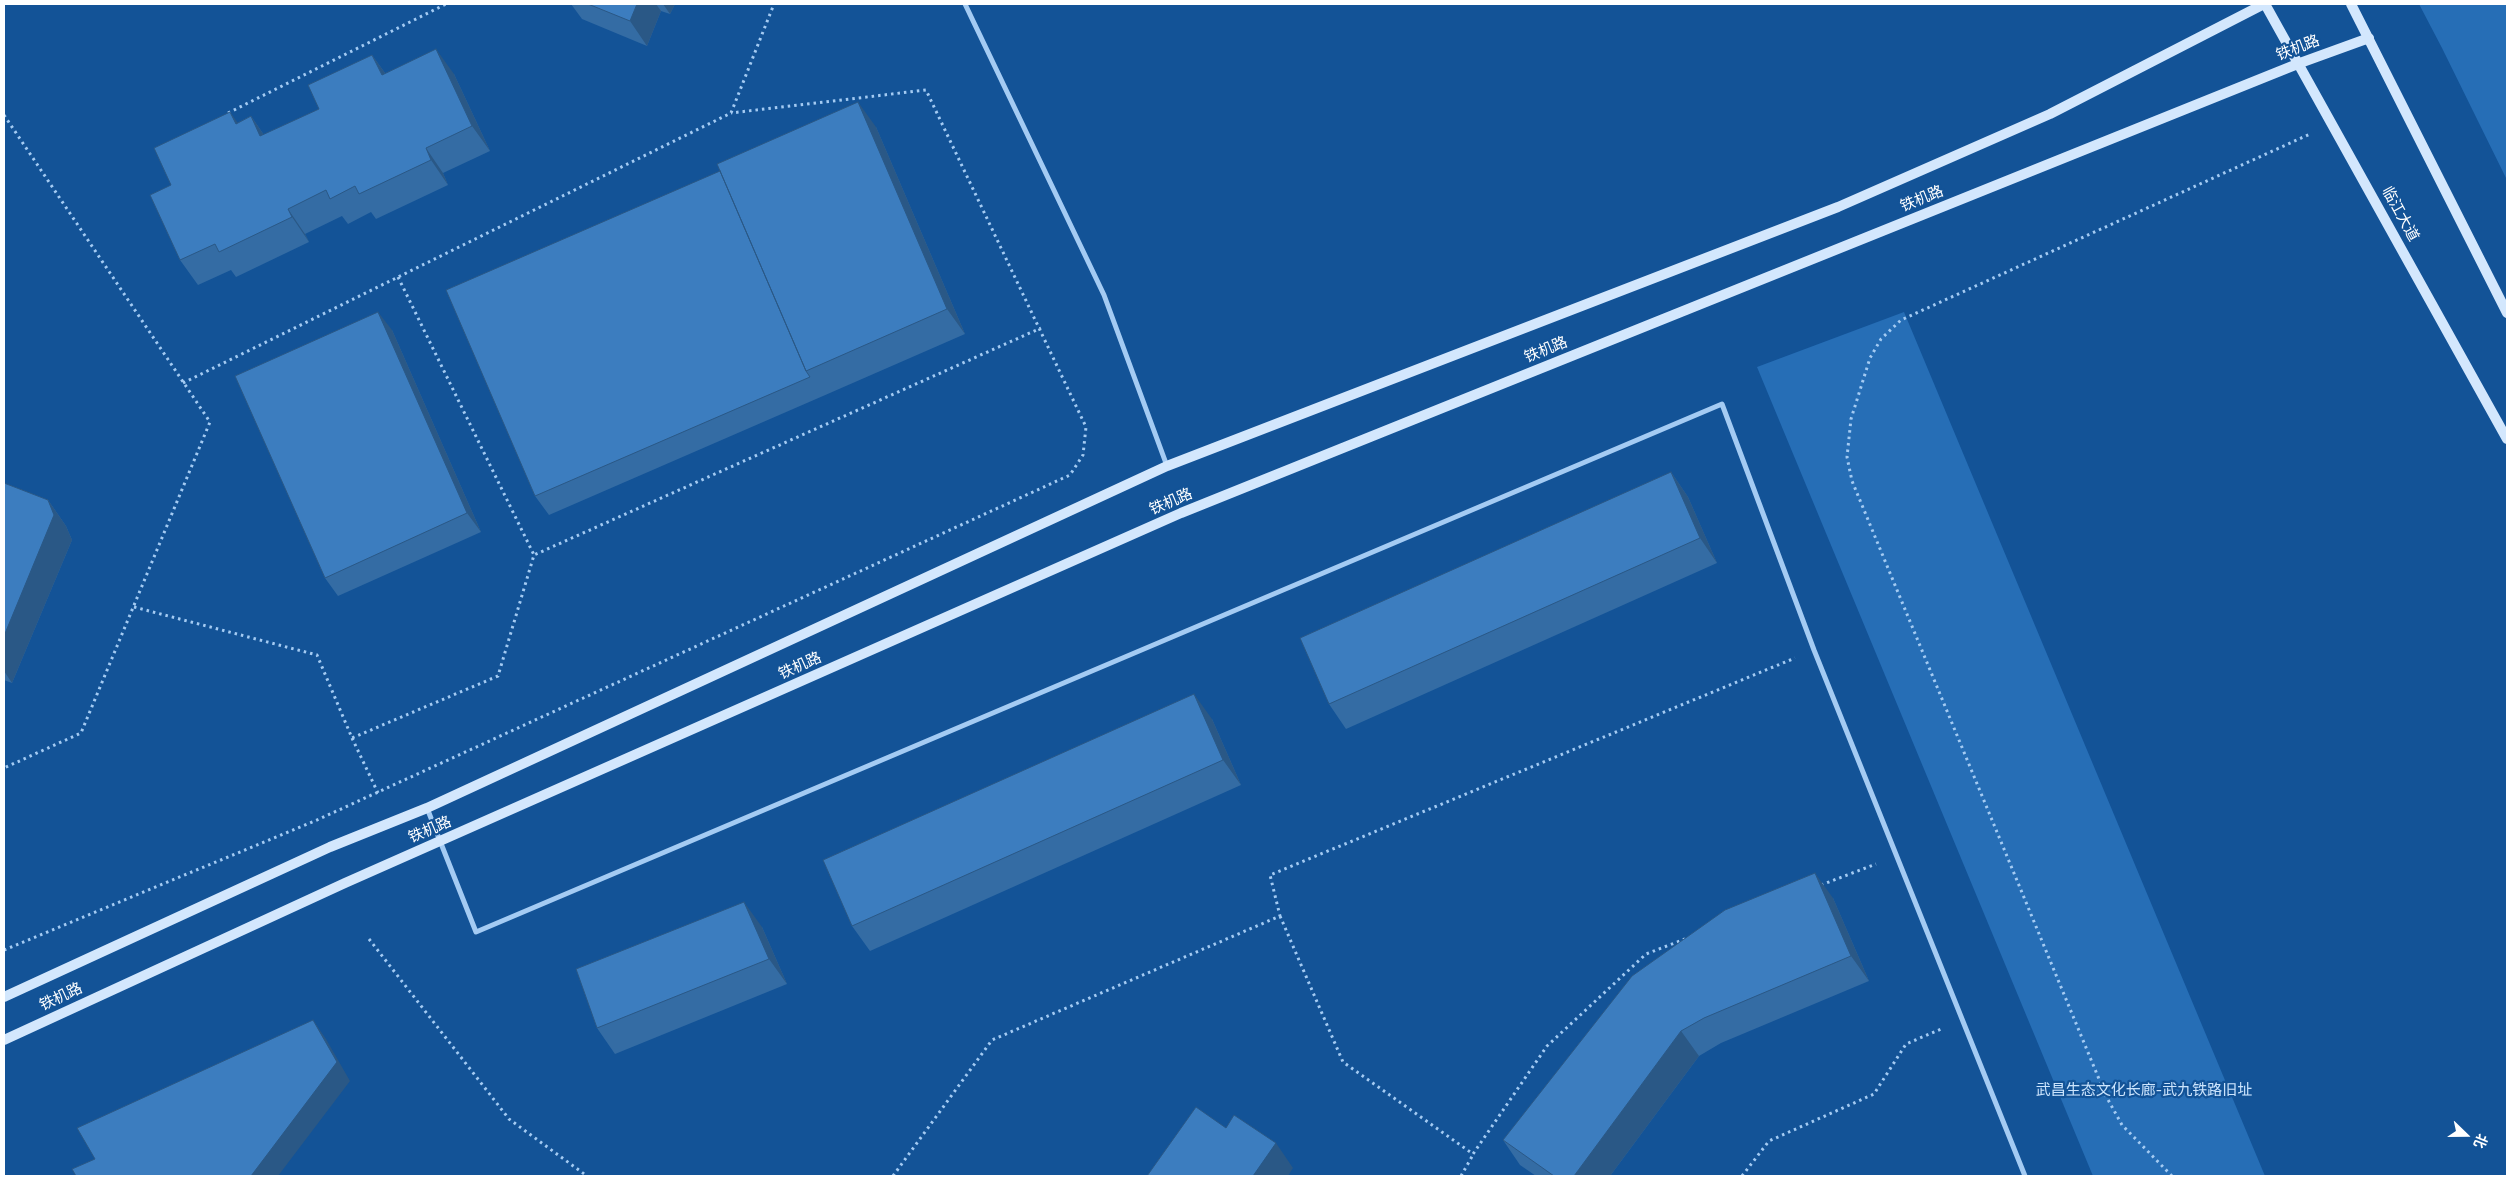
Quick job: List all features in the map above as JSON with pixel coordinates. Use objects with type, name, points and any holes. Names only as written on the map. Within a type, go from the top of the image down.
[{"type":"main road","name":"铁机路","points":[[4,997],[330,847],[427,808],[1167,466],[1838,207],[2050,114],[2265,4]]},
{"type":"main road","name":"临江大道","points":[[2265,4],[2300,63],[2507,439]]},
{"type":"main road","points":[[2351,4],[2507,313]]},
{"type":"main road","name":"铁机路","points":[[4,1040],[345,883],[1181,514],[2300,63],[2369,38]]},
{"type":"street","points":[[965,4],[1104,295],[1167,466]]},
{"type":"street","points":[[427,808],[476,932],[1722,404],[1814,650],[2026,1176]]},
{"type":"path","points":[[223,116],[446,4]]},
{"type":"path","points":[[731,113],[774,4]]},
{"type":"path","points":[[4,950],[378,793],[1070,474],[1083,455],[1086,427],[1041,328],[926,90],[731,113],[184,383]]},
{"type":"path","points":[[4,115],[210,422],[81,733],[4,768]]},
{"type":"path","points":[[2172,1176],[2122,1125],[2106,1096],[1852,481],[1847,457],[1851,419],[1870,358],[1881,338],[1902,320],[2333,123]]},
{"type":"path","points":[[352,738],[498,676],[534,555],[398,277]]},
{"type":"path","points":[[534,555],[1041,328]]},
{"type":"path","points":[[134,607],[316,655],[378,793]]},
{"type":"path","points":[[1692,936],[1646,954],[1547,1046],[1473,1154],[1343,1062],[1280,916],[1270,875],[1814,650]]},
{"type":"path","points":[[1813,888],[1896,855]]},
{"type":"path","points":[[893,1176],[992,1040],[1280,916]]},
{"type":"path","points":[[369,939],[509,1119],[587,1176]]},
{"type":"path","points":[[1742,1176],[1769,1141],[1874,1094],[1906,1044],[1963,1021]]},
{"type":"path","points":[[1461,1176],[1480,1144]]},
{"type":"green space","points":[[2419,4],[2507,4],[2507,180],[2442,48]]},
{"type":"green space","name":"武昌生态文化长廊-武九铁路旧址","points":[[1904,312],[2265,1176],[2093,1176],[1757,367]]},
{"type":"building","points":[[588,4],[637,4],[630,21]]},
{"type":"building","points":[[436,49],[472,126],[426,148],[431,160],[359,194],[355,186],[330,199],[326,190],[288,209],[292,217],[219,252],[215,244],[180,260],[150,195],[171,185],[154,148],[230,112],[236,124],[251,116],[260,136],[319,109],[308,85],[372,55],[382,75]]},
{"type":"building","points":[[858,102],[947,309],[806,371],[717,164]]},
{"type":"building","points":[[720,171],[810,377],[535,496],[446,290]]},
{"type":"building","points":[[378,312],[467,513],[325,578],[235,376]]},
{"type":"building","points":[[1671,472],[1700,538],[1329,704],[1300,638]]},
{"type":"building","points":[[4,483],[48,500],[54,515],[4,636]]},
{"type":"building","points":[[1194,694],[1223,760],[852,926],[823,860]]},
{"type":"building","points":[[1815,873],[1851,956],[1704,1018],[1681,1031],[1574,1176],[1554,1176],[1503,1140],[1632,976],[1725,910]]},
{"type":"building","points":[[744,902],[769,959],[597,1028],[576,969]]},
{"type":"building","points":[[313,1020],[337,1062],[251,1176],[76,1176],[72,1169],[95,1159],[77,1128]]},
{"type":"building","points":[[1196,1107],[1226,1128],[1234,1115],[1276,1143],[1253,1176],[1147,1176]]}]
